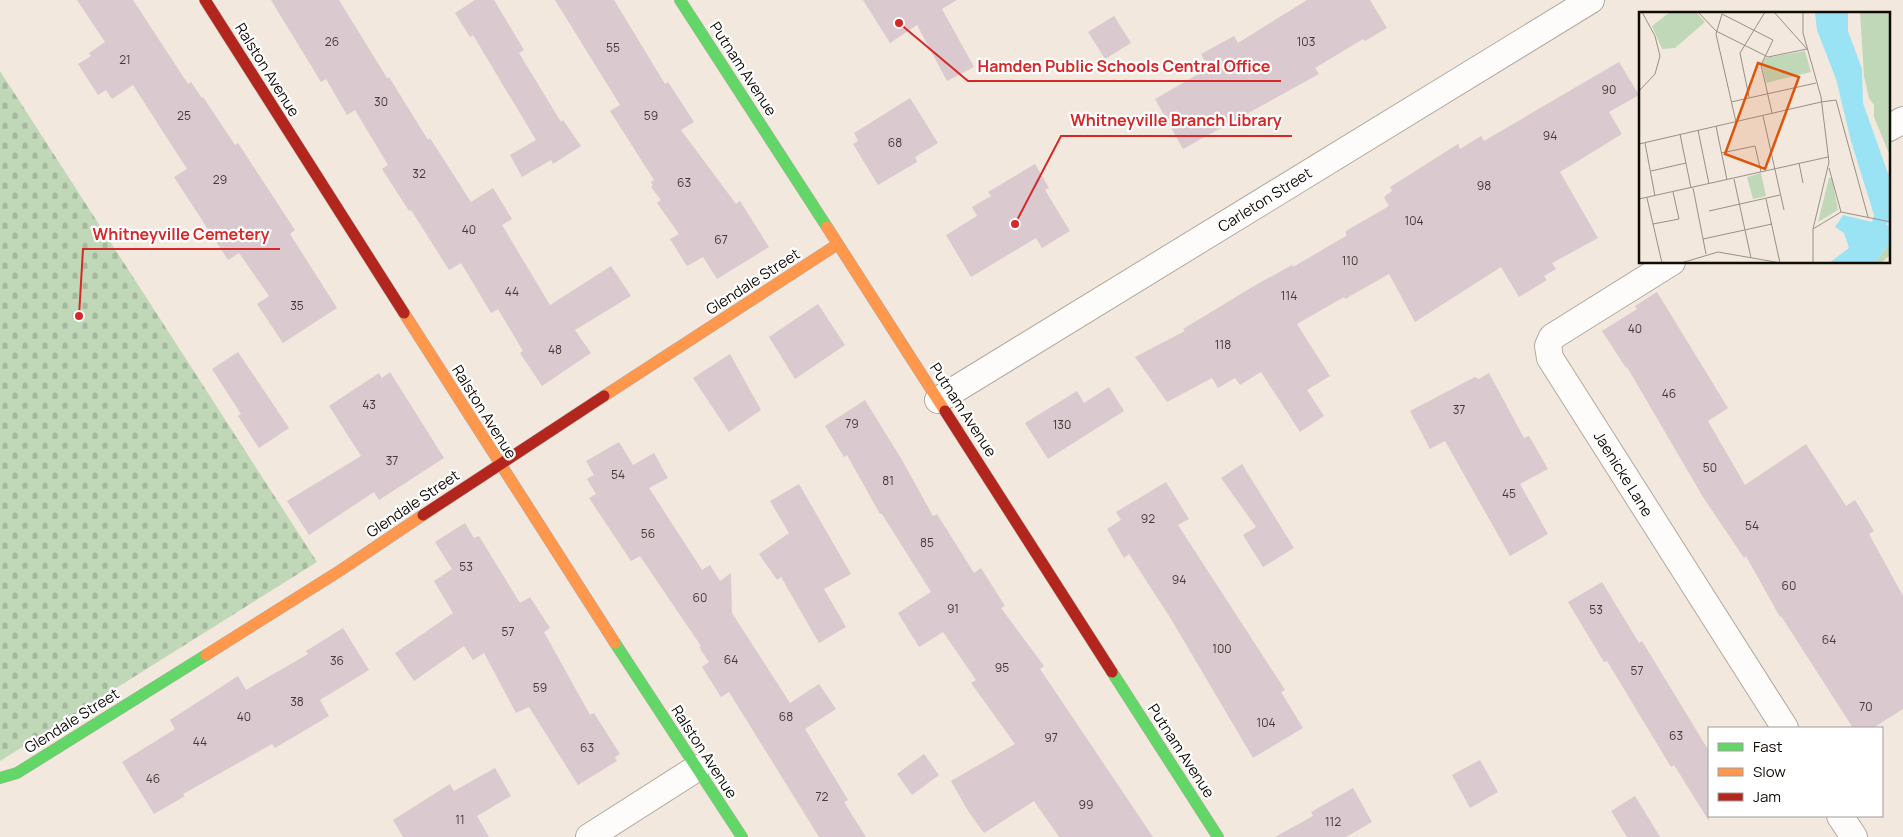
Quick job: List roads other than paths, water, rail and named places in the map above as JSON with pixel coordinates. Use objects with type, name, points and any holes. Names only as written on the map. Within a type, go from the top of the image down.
[{"type":"street","name":"Ralston Avenue","points":[[205,0],[499,464],[742,837]]},
{"type":"street","name":"Putnam Avenue","points":[[680,0],[1218,837]]},
{"type":"street","name":"Carleton Street","points":[[938,400],[1591,0]]},
{"type":"street","points":[[1890,127],[1903,120]]},
{"type":"street","name":"Glendale Street","points":[[0,778],[17,773],[333,575],[499,464],[838,244]]},
{"type":"street","name":"Jaenicke Lane","points":[[1669,264],[1552,337],[1548,346],[1550,358],[1784,727]]},
{"type":"street","points":[[590,837],[697,768]]},
{"type":"street","points":[[1841,817],[1854,837]]},
{"type":"place","name":"Hamden Public Schools Central Office","points":[[899,23]]},
{"type":"place","name":"Whitneyville Branch Library","points":[[1015,224]]},
{"type":"place","name":"Whitneyville Cemetery","points":[[79,316]]}]
